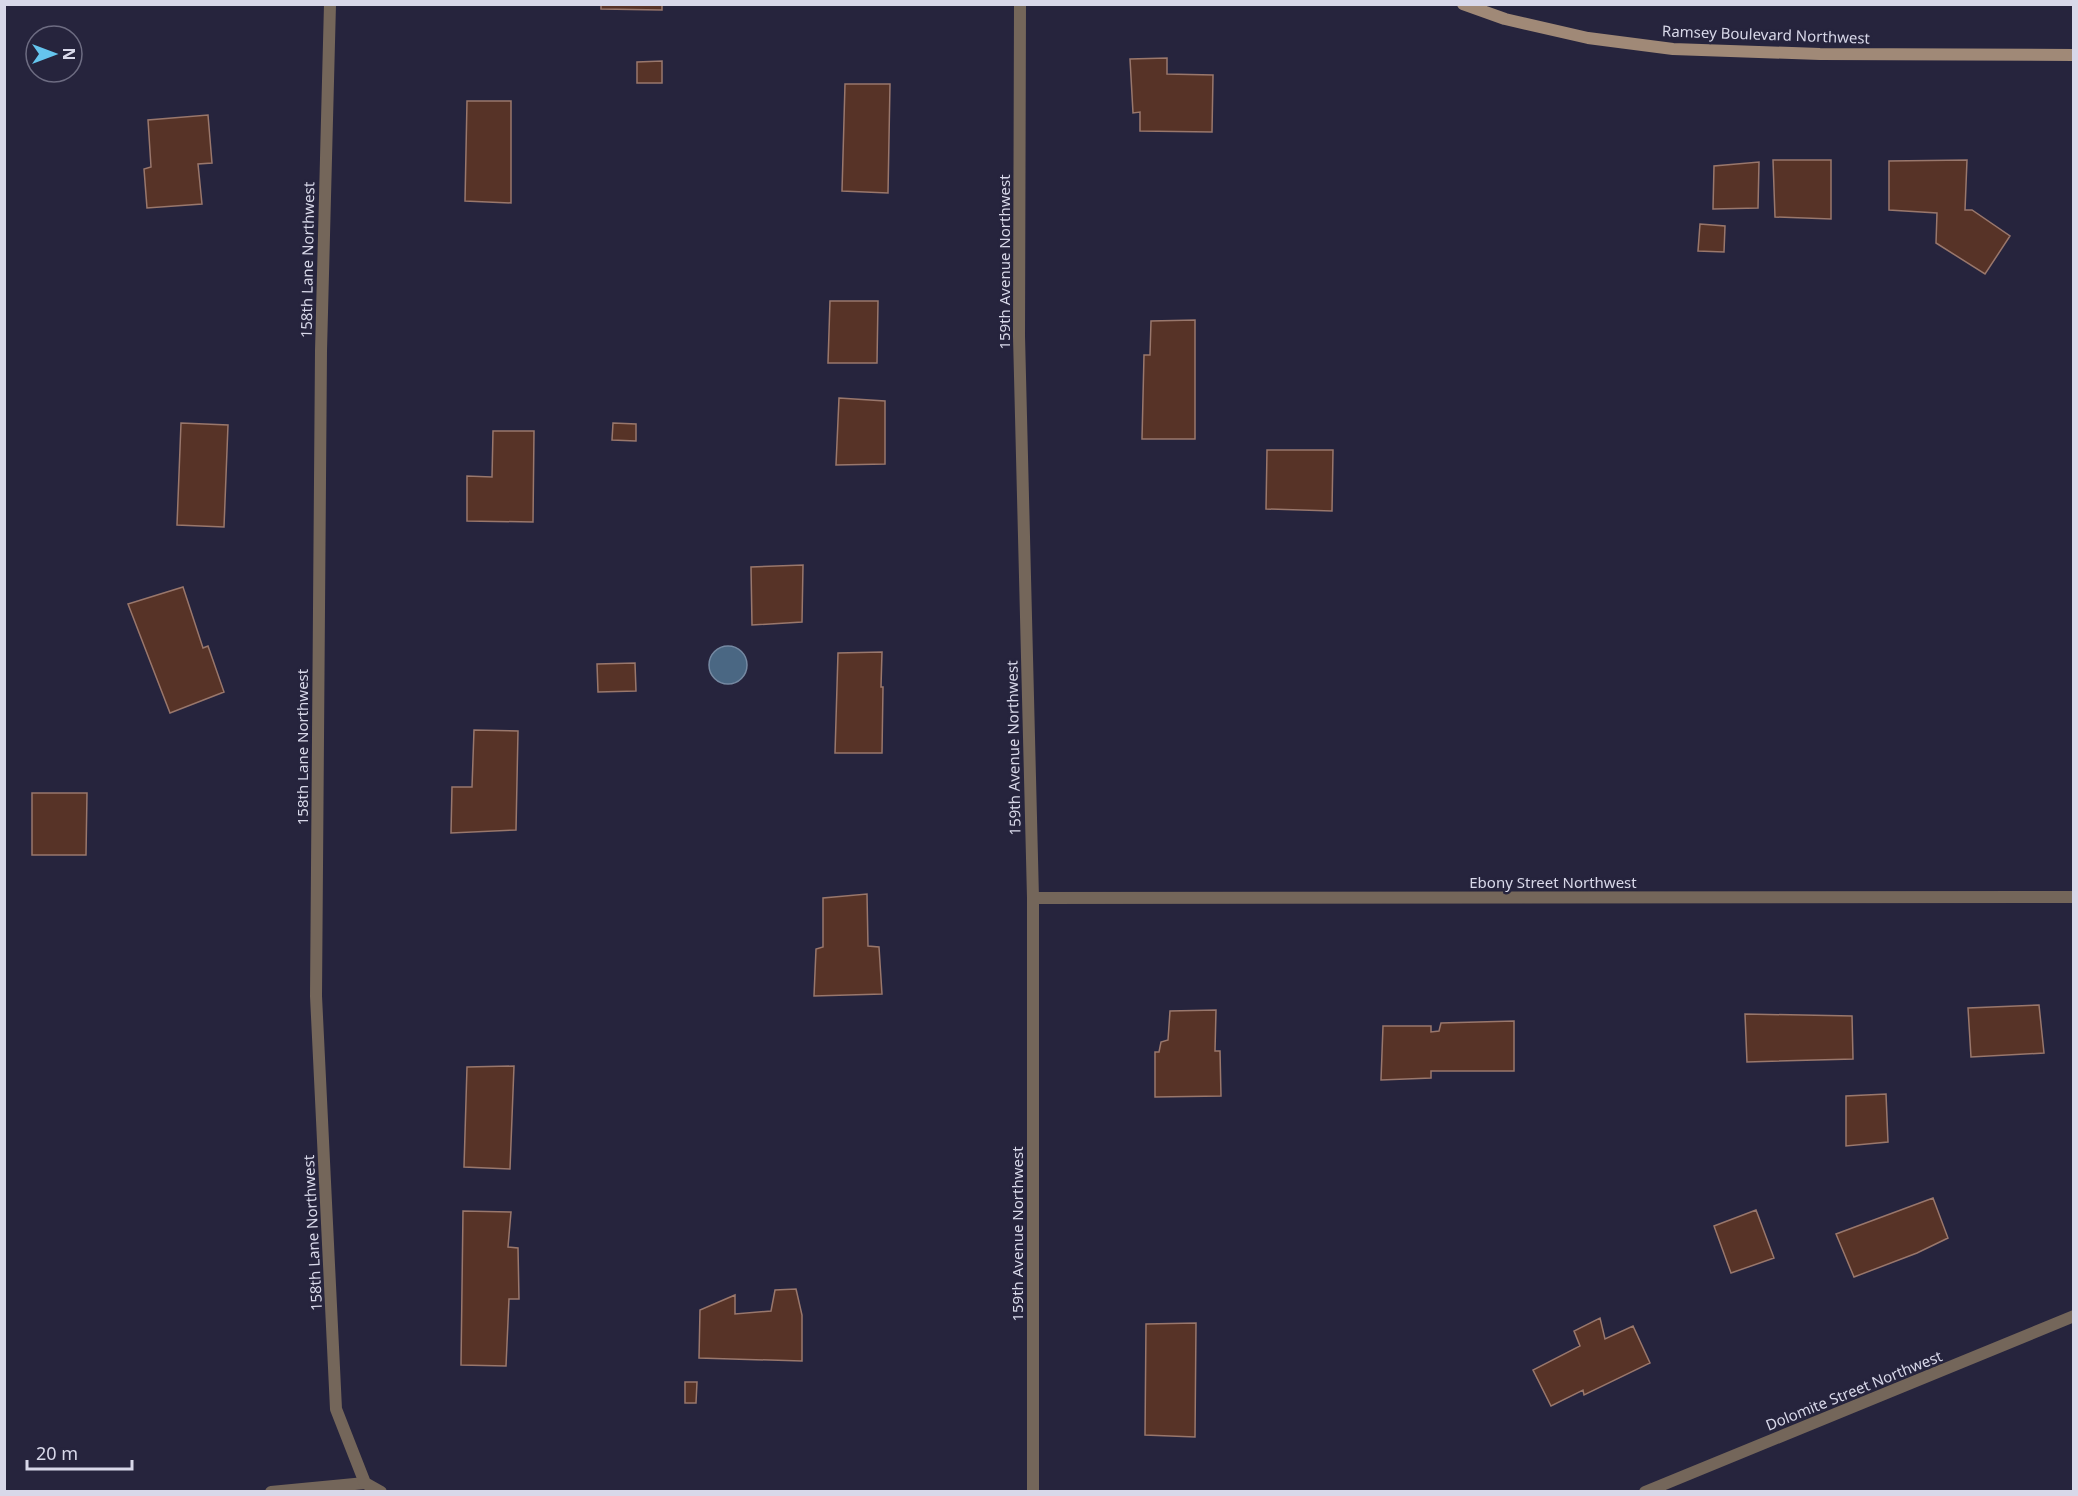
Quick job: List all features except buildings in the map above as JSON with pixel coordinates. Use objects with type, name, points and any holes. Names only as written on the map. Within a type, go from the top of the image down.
[{"type":"street","name":"158th Lane Northwest","points":[[330,4],[321,351],[316,996],[336,1409],[365,1483]]},
{"type":"street","name":"159th Avenue Northwest","points":[[1020,4],[1019,336],[1033,898],[1033,1491]]},
{"type":"street","name":"Ramsey Boulevard Northwest","points":[[1463,4],[1505,19],[1588,38],[1673,49],[1820,54],[2073,55]]},
{"type":"street","name":"Ebony Street Northwest","points":[[1033,898],[2073,897]]},
{"type":"street","name":"Dolomite Street Northwest","points":[[1646,1491],[2073,1316]]},
{"type":"street","points":[[271,1491],[365,1483],[381,1491]]},
{"type":"water","points":[[728,646],[742,651],[747,665],[742,679],[728,684],[714,679],[709,665],[714,651]]}]
